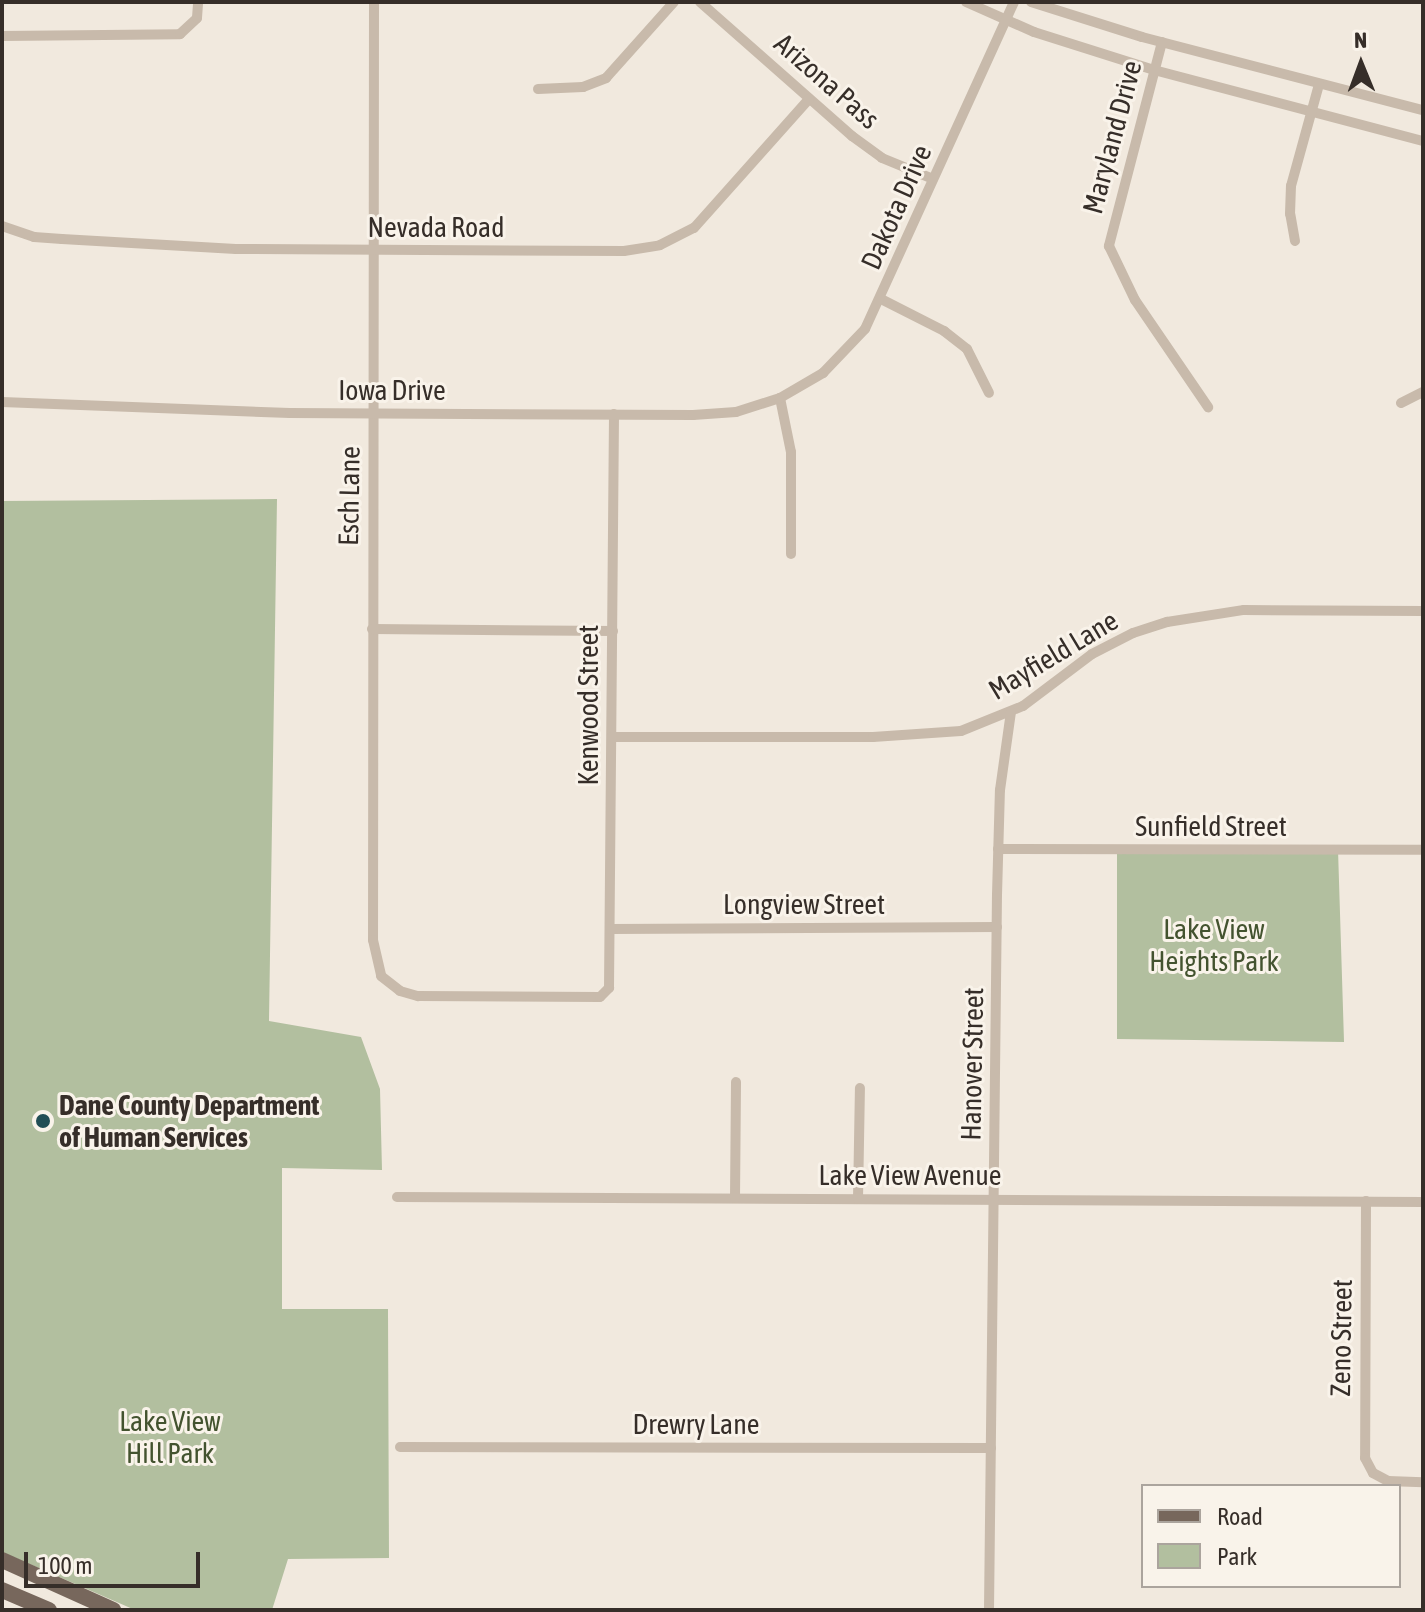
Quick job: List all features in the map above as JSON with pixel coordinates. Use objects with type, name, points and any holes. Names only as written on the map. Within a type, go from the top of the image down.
[{"type":"main road","points":[[2,1560],[113,1610]]},
{"type":"main road","points":[[2,1590],[49,1610]]},
{"type":"street","points":[[2,36],[180,34],[197,18],[198,2]]},
{"type":"street","name":"Esch Lane","points":[[374,2],[373,940],[381,976],[390,985],[418,996],[605,994]]},
{"type":"street","points":[[538,89],[583,87],[606,78],[674,2]]},
{"type":"street","name":"Arizona Pass","points":[[700,2],[809,99],[882,158],[933,179]]},
{"type":"street","points":[[966,2],[1005,21],[1154,70],[1423,141]]},
{"type":"street","name":"Dakota Drive","points":[[780,398],[823,373],[865,329],[1014,2]]},
{"type":"street","points":[[1031,2],[1162,42],[1423,110]]},
{"type":"street","name":"Maryland Drive","points":[[1162,42],[1109,246],[1135,300],[1208,407]]},
{"type":"street","points":[[1295,241],[1290,195],[1319,84]]},
{"type":"street","name":"Nevada Road","points":[[2,226],[34,237],[77,240],[374,251],[624,251],[660,245],[694,228],[809,99]]},
{"type":"street","points":[[881,299],[944,331],[967,349],[989,393]]},
{"type":"street","points":[[1401,403],[1423,392]]},
{"type":"street","points":[[780,398],[791,452],[791,554]]},
{"type":"street","name":"Iowa Drive","points":[[2,402],[188,411],[614,414],[736,412],[780,398]]},
{"type":"street","name":"Kenwood Street","points":[[605,994],[610,981],[611,929],[614,414]]},
{"type":"street","name":"Mayfield Lane","points":[[612,737],[893,736],[961,731],[1011,712],[1092,654],[1133,633],[1167,622],[1244,610],[1423,611]]},
{"type":"street","points":[[372,629],[613,631]]},
{"type":"street","name":"Hanover Street","points":[[989,1610],[998,849],[1003,755],[1011,712]]},
{"type":"street","name":"Sunfield Street","points":[[998,849],[1423,850]]},
{"type":"street","name":"Longview Street","points":[[611,929],[997,927]]},
{"type":"street","points":[[735,1198],[736,1082]]},
{"type":"street","points":[[858,1199],[860,1088]]},
{"type":"street","name":"Lake View Avenue","points":[[397,1197],[1423,1202]]},
{"type":"street","name":"Zeno Street","points":[[1366,1201],[1365,1458],[1373,1473],[1388,1481],[1423,1482]]},
{"type":"street","name":"Drewry Lane","points":[[400,1447],[991,1448]]},
{"type":"green space","name":"Lake View Hill Park","points":[[277,499],[269,1021],[361,1037],[380,1089],[382,1170],[282,1168],[282,1309],[388,1309],[389,1558],[288,1559],[272,1610],[135,1610],[2,1552],[2,501]]},
{"type":"green space","name":"Lake View Heights Park","points":[[1117,850],[1338,850],[1344,1042],[1117,1039]]},
{"type":"place","name":"Dane County Department of Human Services","points":[[43,1121]]}]
